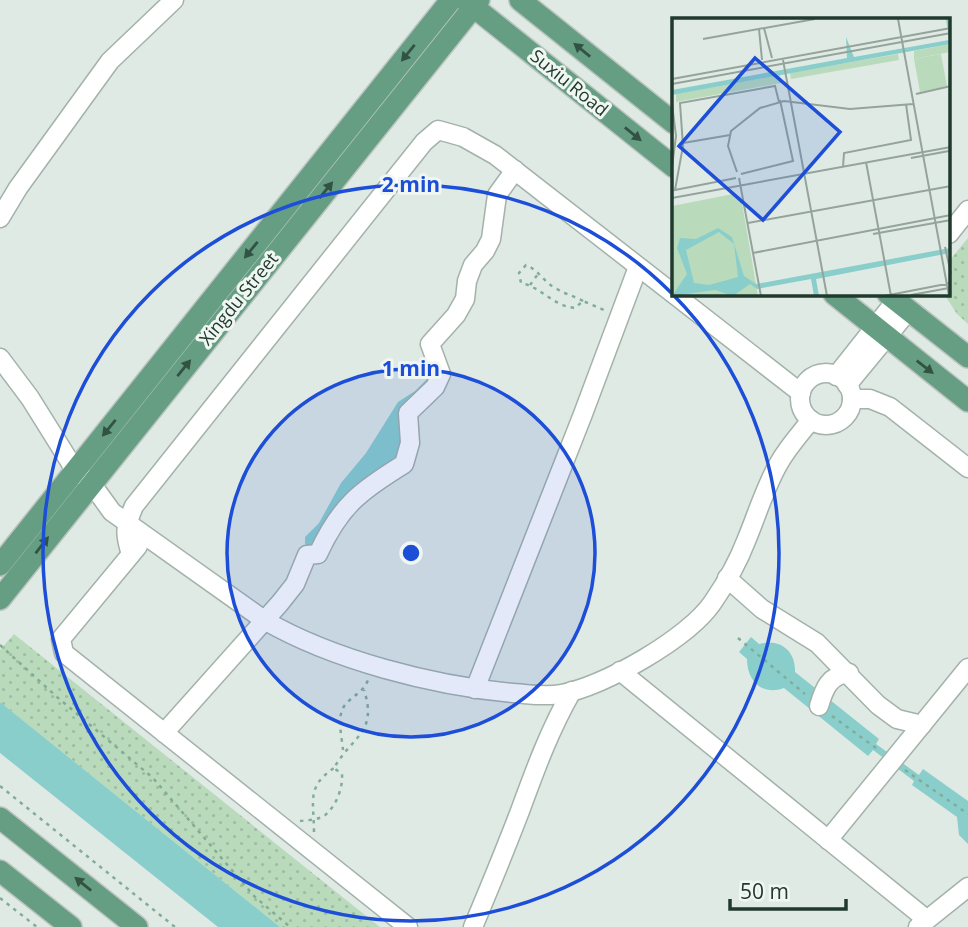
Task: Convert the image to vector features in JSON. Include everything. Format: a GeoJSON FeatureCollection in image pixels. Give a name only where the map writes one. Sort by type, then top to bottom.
{"type":"FeatureCollection","features":[{"type":"Feature","properties":{"kind":"main road","name":"Xingdu Street"},"geometry":{"type":"LineString","coordinates":[[0,599],[83,477],[451,0]]}},
{"type":"Feature","properties":{"kind":"main road","name":"Suxiu Road"},"geometry":{"type":"LineString","coordinates":[[520,0],[672,121]]}},
{"type":"Feature","properties":{"kind":"main road","name":"Xingdu Street"},"geometry":{"type":"LineString","coordinates":[[0,565],[83,477],[472,2]]}},
{"type":"Feature","properties":{"kind":"main road","name":"Suxiu Road"},"geometry":{"type":"LineString","coordinates":[[472,2],[672,165]]}},
{"type":"Feature","properties":{"kind":"main road"},"geometry":{"type":"LineString","coordinates":[[836,296],[968,401]]}},
{"type":"Feature","properties":{"kind":"main road"},"geometry":{"type":"LineString","coordinates":[[899,300],[968,357]]}},
{"type":"Feature","properties":{"kind":"main road"},"geometry":{"type":"LineString","coordinates":[[0,818],[137,927]]}},
{"type":"Feature","properties":{"kind":"main road"},"geometry":{"type":"LineString","coordinates":[[0,870],[71,927]]}},
{"type":"Feature","properties":{"kind":"street"},"geometry":{"type":"LineString","coordinates":[[0,218],[18,188],[110,61],[174,0]]}},
{"type":"Feature","properties":{"kind":"street"},"geometry":{"type":"LineString","coordinates":[[131,554],[125,536],[134,506],[430,136],[438,130],[477,144],[515,170],[672,293]]}},
{"type":"Feature","properties":{"kind":"street"},"geometry":{"type":"LineString","coordinates":[[164,733],[295,584],[307,555],[318,554],[331,526],[351,501],[381,477],[404,464],[410,443],[408,412],[435,387],[441,374],[430,344],[456,315],[464,299],[473,265],[491,239],[497,195],[515,170]]}},
{"type":"Feature","properties":{"kind":"street"},"geometry":{"type":"LineString","coordinates":[[950,233],[968,210]]}},
{"type":"Feature","properties":{"kind":"street"},"geometry":{"type":"LineString","coordinates":[[475,689],[638,267]]}},
{"type":"Feature","properties":{"kind":"street"},"geometry":{"type":"LineString","coordinates":[[676,296],[801,393]]}},
{"type":"Feature","properties":{"kind":"street"},"geometry":{"type":"LineString","coordinates":[[899,300],[845,387],[848,413],[838,422],[824,425],[811,420],[801,405],[801,393],[806,383],[825,373],[845,387],[890,407],[968,468]]}},
{"type":"Feature","properties":{"kind":"street"},"geometry":{"type":"LineString","coordinates":[[0,358],[83,477],[112,512],[264,620],[304,640],[373,664],[475,689],[547,695],[572,691],[620,671],[663,646],[698,621],[713,602],[745,544],[778,464],[811,420]]}},
{"type":"Feature","properties":{"kind":"street"},"geometry":{"type":"LineString","coordinates":[[145,538],[61,639],[64,653],[408,927]]}},
{"type":"Feature","properties":{"kind":"street"},"geometry":{"type":"LineString","coordinates":[[727,578],[762,608],[817,643],[878,705],[897,719],[922,725]]}},
{"type":"Feature","properties":{"kind":"street"},"geometry":{"type":"LineString","coordinates":[[828,840],[968,668]]}},
{"type":"Feature","properties":{"kind":"street"},"geometry":{"type":"LineString","coordinates":[[620,671],[828,840],[922,923],[968,887]]}},
{"type":"Feature","properties":{"kind":"street"},"geometry":{"type":"LineString","coordinates":[[821,699],[828,682],[838,674],[849,673]]}},
{"type":"Feature","properties":{"kind":"street"},"geometry":{"type":"LineString","coordinates":[[473,927],[541,754],[572,691]]}},
{"type":"Feature","properties":{"kind":"path"},"geometry":{"type":"LineString","coordinates":[[583,301],[575,308],[554,303],[530,285],[521,283],[519,273],[526,265],[535,268],[558,290],[620,316]]}},
{"type":"Feature","properties":{"kind":"path"},"geometry":{"type":"LineString","coordinates":[[530,285],[539,273]]}},
{"type":"Feature","properties":{"kind":"path"},"geometry":{"type":"LineString","coordinates":[[738,638],[821,699],[892,762],[968,814]]}},
{"type":"Feature","properties":{"kind":"path"},"geometry":{"type":"LineString","coordinates":[[0,645],[153,778],[254,896],[290,927]]}},
{"type":"Feature","properties":{"kind":"path"},"geometry":{"type":"LineString","coordinates":[[306,846],[314,836],[312,790],[321,777],[334,768],[344,751],[364,732],[369,715],[364,690],[373,664]]}},
{"type":"Feature","properties":{"kind":"path"},"geometry":{"type":"LineString","coordinates":[[344,751],[341,720],[344,707],[364,690]]}},
{"type":"Feature","properties":{"kind":"path"},"geometry":{"type":"LineString","coordinates":[[286,830],[294,822],[323,816],[334,804],[343,783],[342,774],[334,768]]}},
{"type":"Feature","properties":{"kind":"path"},"geometry":{"type":"LineString","coordinates":[[0,786],[175,927]]}},
{"type":"Feature","properties":{"kind":"path"},"geometry":{"type":"LineString","coordinates":[[0,898],[37,927]]}},
{"type":"Feature","properties":{"kind":"green space"},"geometry":{"type":"Polygon","coordinates":[[[968,238],[968,324],[957,314],[945,296],[950,296],[950,260],[968,238]]]}},
{"type":"Feature","properties":{"kind":"green space"},"geometry":{"type":"Polygon","coordinates":[[[14,634],[380,927],[280,927],[0,702],[0,650],[14,634]]]}},
{"type":"Feature","properties":{"kind":"water"},"geometry":{"type":"Polygon","coordinates":[[[431,375],[420,395],[402,451],[313,549],[309,549],[305,544],[305,537],[319,523],[341,483],[366,453],[398,402],[415,391],[431,375]]]}},
{"type":"Feature","properties":{"kind":"water"},"geometry":{"type":"Polygon","coordinates":[[[751,637],[759,644],[774,643],[785,648],[793,658],[795,672],[879,739],[876,744],[919,775],[923,769],[968,801],[968,844],[959,835],[957,817],[912,785],[914,781],[873,750],[868,756],[784,688],[769,690],[757,685],[750,674],[747,659],[739,652],[751,637]]]}},
{"type":"Feature","properties":{"kind":"water"},"geometry":{"type":"Polygon","coordinates":[[[0,702],[280,927],[218,927],[0,753],[0,702]]]}}]}
